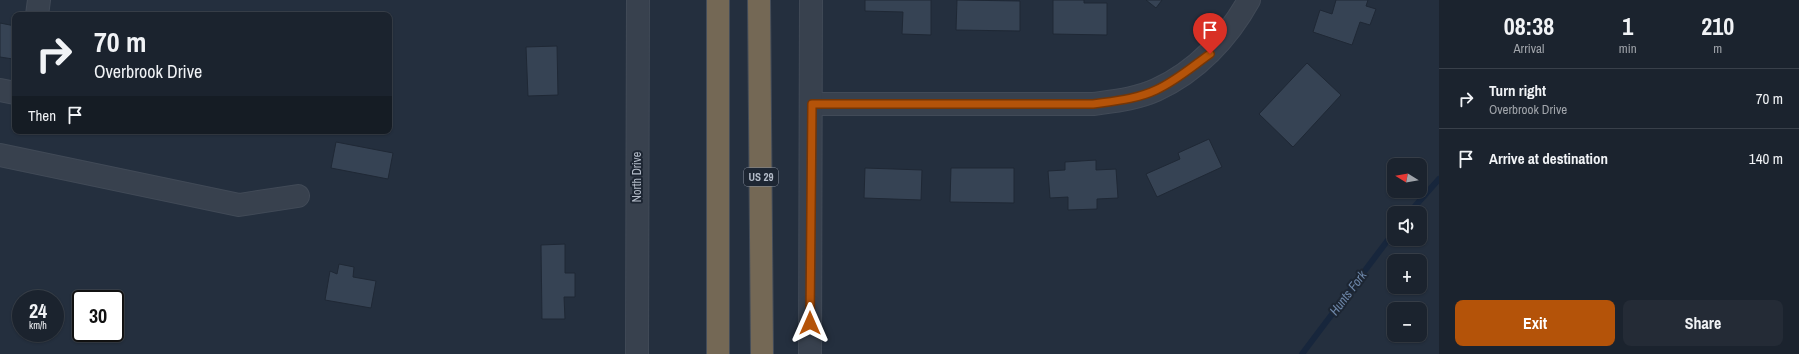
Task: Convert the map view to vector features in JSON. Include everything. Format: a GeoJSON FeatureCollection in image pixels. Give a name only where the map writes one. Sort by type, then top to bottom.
{"type":"FeatureCollection","features":[{"type":"Feature","properties":{"kind":"highway"},"geometry":{"type":"LineString","coordinates":[[718,0],[718,354]]}},
{"type":"Feature","properties":{"kind":"highway","name":"US 29"},"geometry":{"type":"LineString","coordinates":[[760,0],[762,354]]}},
{"type":"Feature","properties":{"kind":"street"},"geometry":{"type":"LineString","coordinates":[[38,12],[40,0]]}},
{"type":"Feature","properties":{"kind":"street","name":"North Drive"},"geometry":{"type":"LineString","coordinates":[[637,354],[638,0]]}},
{"type":"Feature","properties":{"kind":"street"},"geometry":{"type":"LineString","coordinates":[[810,354],[812,104],[811,0]]}},
{"type":"Feature","properties":{"kind":"street"},"geometry":{"type":"LineString","coordinates":[[812,104],[1093,104],[1125,100],[1156,90],[1185,73],[1210,54],[1240,16],[1249,0]]}},
{"type":"Feature","properties":{"kind":"street"},"geometry":{"type":"LineString","coordinates":[[0,90],[12,92]]}},
{"type":"Feature","properties":{"kind":"street"},"geometry":{"type":"LineString","coordinates":[[0,155],[239,205],[298,196]]}},
{"type":"Feature","properties":{"kind":"building"},"geometry":{"type":"Polygon","coordinates":[[[865,0],[931,0],[931,35],[902,34],[903,12],[865,11],[865,0]]]}},
{"type":"Feature","properties":{"kind":"building"},"geometry":{"type":"Polygon","coordinates":[[[957,0],[1020,1],[1020,31],[956,30],[957,0]]]}},
{"type":"Feature","properties":{"kind":"building"},"geometry":{"type":"Polygon","coordinates":[[[1053,0],[1084,0],[1084,3],[1107,3],[1107,35],[1053,34],[1053,0]]]}},
{"type":"Feature","properties":{"kind":"building"},"geometry":{"type":"Polygon","coordinates":[[[1146,0],[1162,0],[1156,8],[1146,0]]]}},
{"type":"Feature","properties":{"kind":"building"},"geometry":{"type":"Polygon","coordinates":[[[1336,0],[1368,0],[1366,6],[1376,9],[1370,25],[1360,22],[1352,45],[1313,32],[1320,10],[1332,14],[1336,0]]]}},
{"type":"Feature","properties":{"kind":"building"},"geometry":{"type":"Polygon","coordinates":[[[0,23],[12,25],[12,59],[0,57],[0,23]]]}},
{"type":"Feature","properties":{"kind":"building"},"geometry":{"type":"Polygon","coordinates":[[[557,46],[558,95],[528,96],[526,47],[557,46]]]}},
{"type":"Feature","properties":{"kind":"building"},"geometry":{"type":"Polygon","coordinates":[[[1307,63],[1341,95],[1293,147],[1259,114],[1307,63]]]}},
{"type":"Feature","properties":{"kind":"building"},"geometry":{"type":"Polygon","coordinates":[[[1209,139],[1222,167],[1157,197],[1146,174],[1180,159],[1178,153],[1209,139]]]}},
{"type":"Feature","properties":{"kind":"building"},"geometry":{"type":"Polygon","coordinates":[[[336,142],[393,153],[388,179],[331,168],[336,142]]]}},
{"type":"Feature","properties":{"kind":"building"},"geometry":{"type":"Polygon","coordinates":[[[1096,160],[1096,170],[1116,169],[1118,198],[1097,199],[1097,209],[1068,210],[1068,197],[1050,198],[1048,171],[1065,170],[1065,162],[1096,160]]]}},
{"type":"Feature","properties":{"kind":"building"},"geometry":{"type":"Polygon","coordinates":[[[865,168],[922,170],[921,200],[864,198],[865,168]]]}},
{"type":"Feature","properties":{"kind":"building"},"geometry":{"type":"Polygon","coordinates":[[[951,168],[1014,168],[1014,203],[950,202],[951,168]]]}},
{"type":"Feature","properties":{"kind":"building"},"geometry":{"type":"Polygon","coordinates":[[[565,244],[565,273],[575,273],[575,297],[564,297],[565,319],[542,319],[541,245],[565,244]]]}},
{"type":"Feature","properties":{"kind":"building"},"geometry":{"type":"Polygon","coordinates":[[[339,264],[354,267],[353,277],[376,281],[371,308],[325,300],[330,271],[337,274],[339,264]]]}},
{"type":"Feature","properties":{"kind":"waterway","name":"Hunts Fork"},"geometry":{"type":"LineString","coordinates":[[1415,206],[1439,179]]}},
{"type":"Feature","properties":{"kind":"waterway","name":"Hunts Fork"},"geometry":{"type":"LineString","coordinates":[[1302,354],[1387,241]]}},
{"type":"Feature","properties":{"kind":"route"},"geometry":{"type":"LineString","coordinates":[[810,323],[812,104],[1093,104],[1125,100],[1156,90],[1185,73],[1210,54]]}}]}
